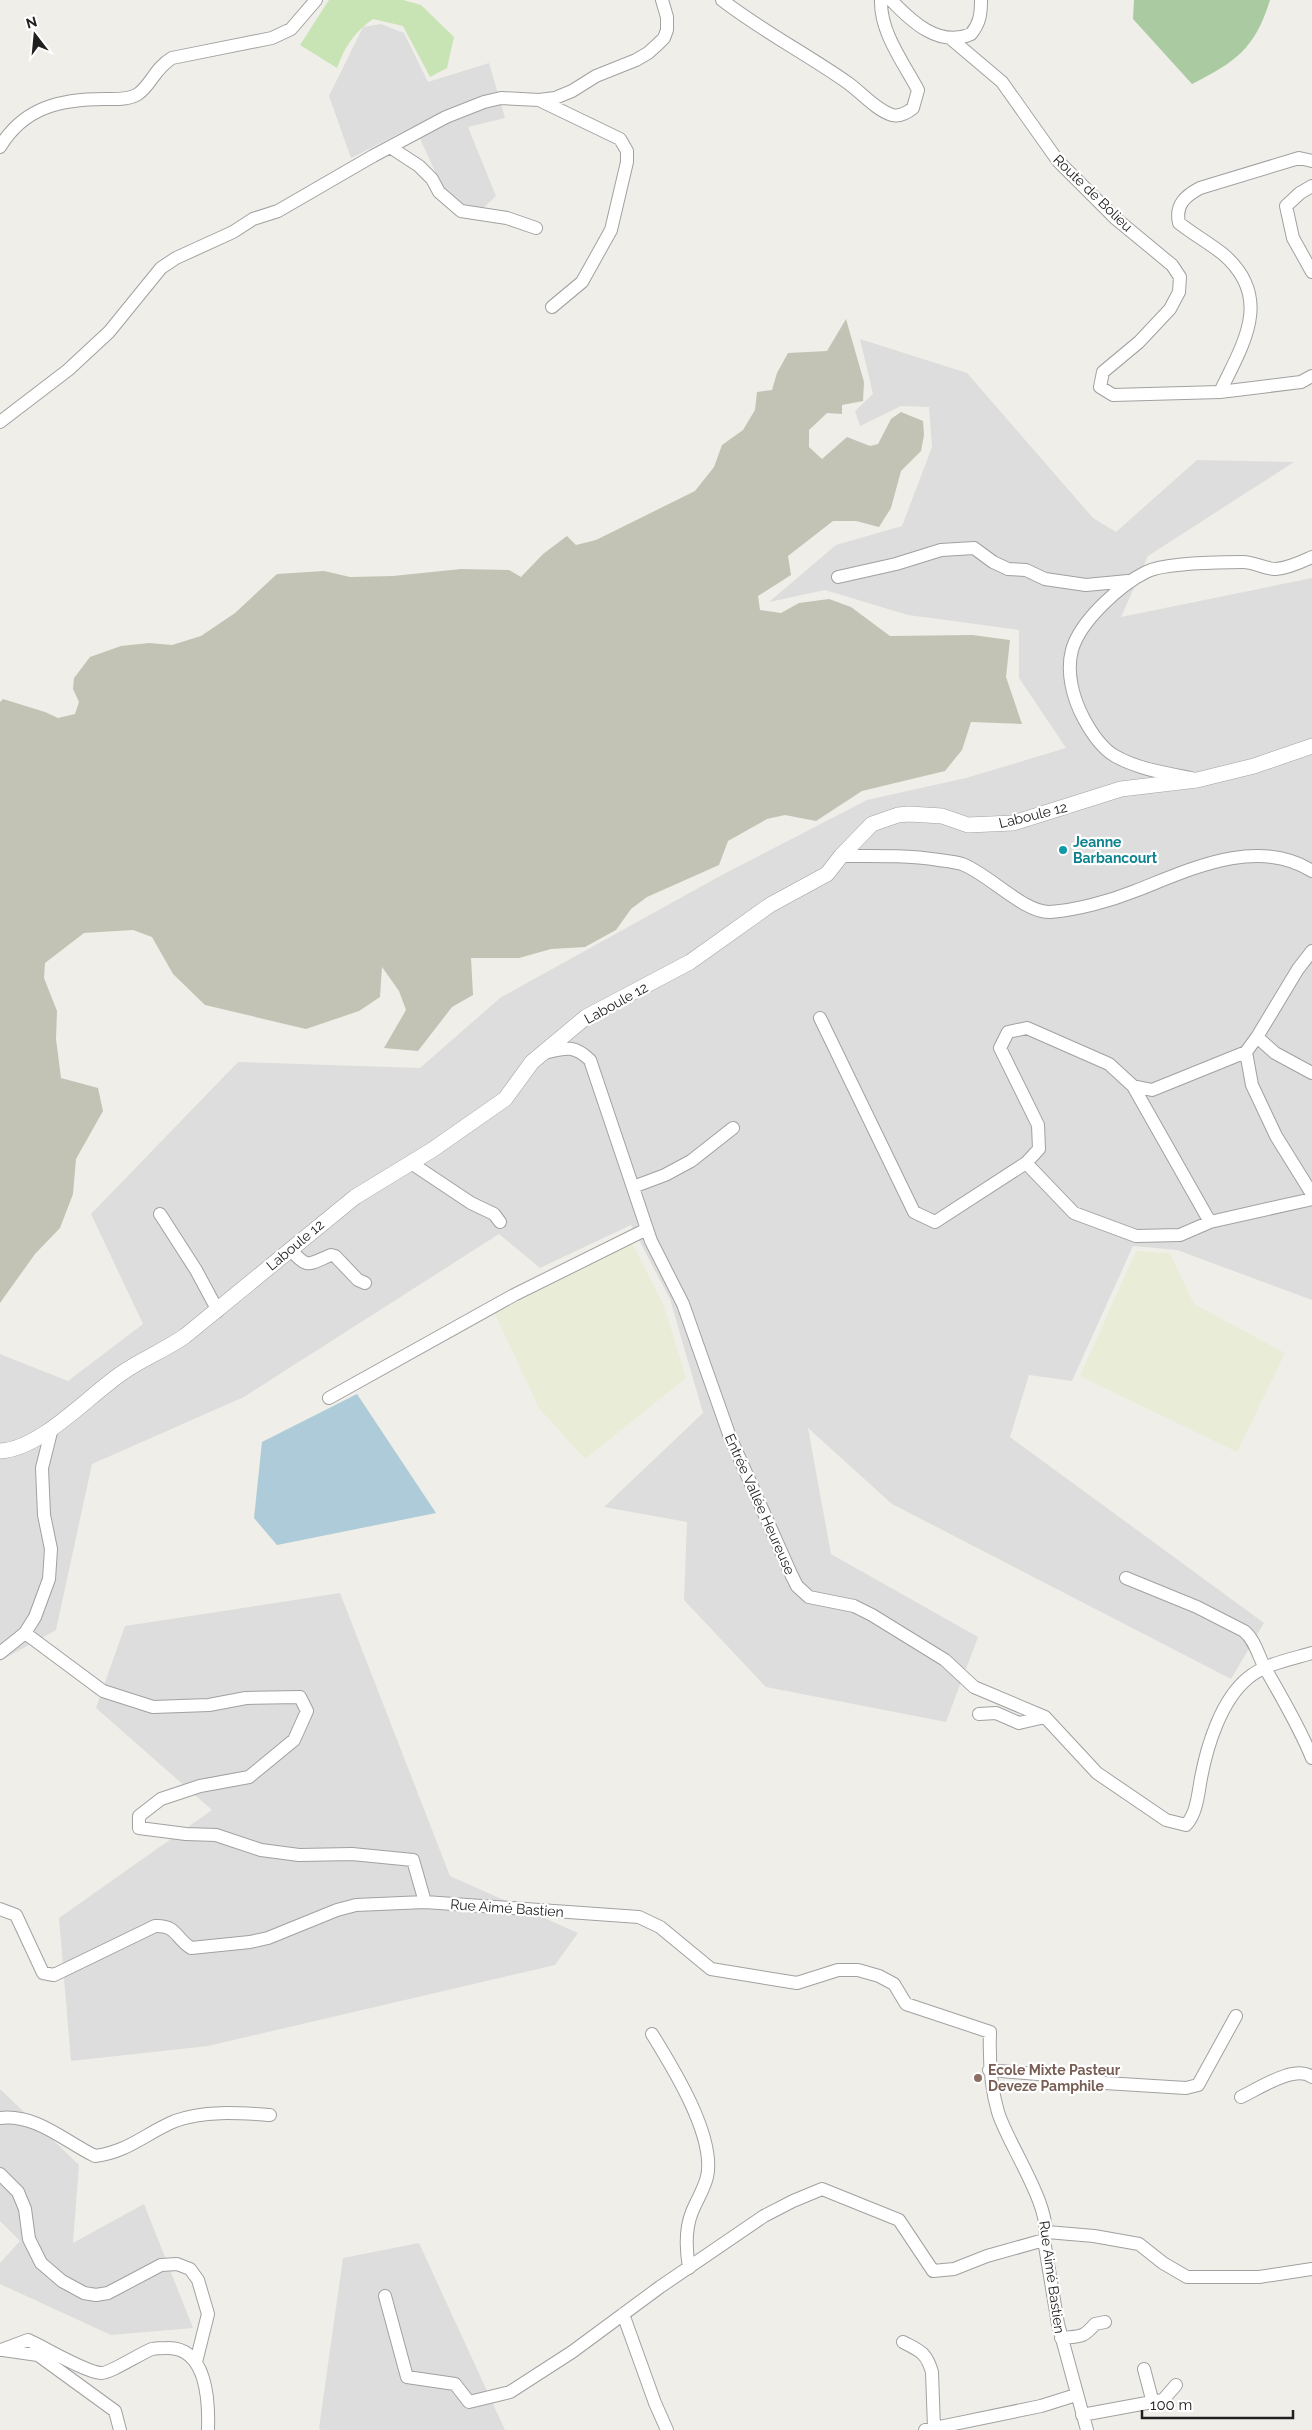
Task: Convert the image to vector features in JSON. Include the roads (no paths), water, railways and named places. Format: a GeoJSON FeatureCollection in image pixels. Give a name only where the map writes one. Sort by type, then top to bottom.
{"type":"FeatureCollection","features":[{"type":"Feature","properties":{"kind":"street"},"geometry":{"type":"LineString","coordinates":[[0,147],[8,133],[40,110],[70,100],[123,99],[138,94],[161,65],[172,58],[272,38],[291,30],[316,0]]}},
{"type":"Feature","properties":{"kind":"street"},"geometry":{"type":"LineString","coordinates":[[0,422],[68,370],[108,332],[162,268],[176,258],[233,232],[253,219],[278,211],[390,146],[446,117],[484,102],[501,98],[539,100],[555,98],[572,91],[596,76],[648,53],[664,38],[667,30],[667,17],[662,0]]}},
{"type":"Feature","properties":{"kind":"street"},"geometry":{"type":"LineString","coordinates":[[722,0],[849,84],[878,107],[893,115],[902,114],[914,108],[918,90],[887,32],[881,9],[881,0]]}},
{"type":"Feature","properties":{"kind":"street"},"geometry":{"type":"LineString","coordinates":[[891,0],[926,32],[950,38],[971,34],[978,25],[981,14],[980,0]]}},
{"type":"Feature","properties":{"kind":"street","name":"Route de Bolieu"},"geometry":{"type":"LineString","coordinates":[[950,38],[1002,82],[1058,161],[1115,218],[1172,265],[1180,278],[1179,292],[1170,309],[1139,342],[1103,372],[1100,387],[1113,395],[1220,392],[1301,382],[1312,376]]}},
{"type":"Feature","properties":{"kind":"street"},"geometry":{"type":"LineString","coordinates":[[539,100],[620,139],[627,151],[611,230],[582,282],[552,307]]}},
{"type":"Feature","properties":{"kind":"street"},"geometry":{"type":"LineString","coordinates":[[390,146],[420,166],[432,179],[438,192],[461,210],[507,218],[536,228]]}},
{"type":"Feature","properties":{"kind":"street"},"geometry":{"type":"LineString","coordinates":[[1220,392],[1244,342],[1252,311],[1249,296],[1241,276],[1223,255],[1179,223],[1179,206],[1186,196],[1200,188],[1298,158],[1312,162]]}},
{"type":"Feature","properties":{"kind":"street"},"geometry":{"type":"LineString","coordinates":[[1312,186],[1300,193],[1286,206],[1293,238],[1312,272]]}},
{"type":"Feature","properties":{"kind":"street"},"geometry":{"type":"LineString","coordinates":[[838,577],[896,564],[941,550],[974,548],[1001,566],[1008,569],[1026,570],[1045,579],[1086,585],[1128,581]]}},
{"type":"Feature","properties":{"kind":"street"},"geometry":{"type":"LineString","coordinates":[[1197,780],[1145,769],[1113,755],[1092,734],[1076,704],[1070,670],[1072,649],[1104,603],[1128,581],[1149,570],[1176,566],[1244,562],[1276,569],[1294,565],[1312,557]]}},
{"type":"Feature","properties":{"kind":"street","name":"Laboule 12"},"geometry":{"type":"LineString","coordinates":[[0,1451],[25,1445],[52,1428],[122,1372],[168,1348],[218,1311],[290,1249],[355,1197],[411,1163],[505,1099],[532,1062],[586,1017],[690,962],[770,905],[827,874],[841,856],[872,824],[898,815],[942,816],[968,825],[1013,823],[1121,789],[1197,780],[1254,766],[1312,746]]}},
{"type":"Feature","properties":{"kind":"street"},"geometry":{"type":"LineString","coordinates":[[841,856],[911,855],[961,864],[1008,892],[1027,907],[1050,912],[1133,892],[1192,868],[1236,858],[1269,857],[1303,865],[1312,871]]}},
{"type":"Feature","properties":{"kind":"street"},"geometry":{"type":"LineString","coordinates":[[1133,1086],[1152,1090],[1246,1052],[1311,950]]}},
{"type":"Feature","properties":{"kind":"street"},"geometry":{"type":"LineString","coordinates":[[820,1018],[914,1212],[935,1222],[1026,1163],[1039,1149],[1038,1125],[1000,1048],[1008,1032],[1027,1028],[1109,1064],[1133,1086],[1210,1222]]}},
{"type":"Feature","properties":{"kind":"street"},"geometry":{"type":"LineString","coordinates":[[1257,1037],[1275,1053],[1312,1073]]}},
{"type":"Feature","properties":{"kind":"street","name":"Entrée Vallée Heureuse"},"geometry":{"type":"LineString","coordinates":[[544,1053],[567,1047],[580,1050],[590,1060],[651,1241],[683,1304],[730,1437],[797,1586],[809,1597],[854,1606],[872,1615],[945,1660],[974,1687],[1045,1718],[1097,1773],[1166,1820],[1186,1825],[1192,1819],[1206,1750],[1226,1706],[1248,1678],[1266,1668]]}},
{"type":"Feature","properties":{"kind":"street"},"geometry":{"type":"LineString","coordinates":[[1246,1052],[1252,1085],[1276,1136],[1312,1194]]}},
{"type":"Feature","properties":{"kind":"street"},"geometry":{"type":"LineString","coordinates":[[633,1187],[665,1175],[691,1161],[733,1128]]}},
{"type":"Feature","properties":{"kind":"street"},"geometry":{"type":"LineString","coordinates":[[411,1163],[471,1203],[494,1214],[500,1222]]}},
{"type":"Feature","properties":{"kind":"street"},"geometry":{"type":"LineString","coordinates":[[1026,1163],[1074,1213],[1136,1236],[1180,1236],[1210,1222],[1312,1199]]}},
{"type":"Feature","properties":{"kind":"street"},"geometry":{"type":"LineString","coordinates":[[160,1214],[196,1270],[218,1311]]}},
{"type":"Feature","properties":{"kind":"street"},"geometry":{"type":"LineString","coordinates":[[329,1398],[514,1295],[647,1229]]}},
{"type":"Feature","properties":{"kind":"street"},"geometry":{"type":"LineString","coordinates":[[290,1249],[303,1263],[308,1264],[331,1255],[335,1256],[358,1280],[365,1284]]}},
{"type":"Feature","properties":{"kind":"street"},"geometry":{"type":"LineString","coordinates":[[0,1653],[25,1633],[35,1617],[49,1579],[51,1549],[42,1487],[43,1459],[50,1441],[52,1428]]}},
{"type":"Feature","properties":{"kind":"street"},"geometry":{"type":"LineString","coordinates":[[25,1445],[43,1459]]}},
{"type":"Feature","properties":{"kind":"street"},"geometry":{"type":"LineString","coordinates":[[1126,1578],[1197,1607],[1244,1631],[1250,1636],[1298,1723],[1312,1758]]}},
{"type":"Feature","properties":{"kind":"street"},"geometry":{"type":"LineString","coordinates":[[0,1909],[16,1915],[43,1973],[54,1975],[155,1926],[166,1925],[178,1933],[184,1944],[191,1948],[250,1942],[268,1938],[337,1910],[356,1905],[425,1902],[413,1860],[352,1854],[299,1855],[261,1850],[216,1835],[186,1834],[139,1828],[139,1816],[161,1799],[200,1786],[250,1777],[294,1740],[307,1711],[300,1697],[246,1698],[209,1705],[153,1707],[104,1691],[25,1633]]}},
{"type":"Feature","properties":{"kind":"street"},"geometry":{"type":"LineString","coordinates":[[1266,1668],[1312,1652]]}},
{"type":"Feature","properties":{"kind":"street"},"geometry":{"type":"LineString","coordinates":[[979,1714],[996,1713],[1018,1723],[1045,1718]]}},
{"type":"Feature","properties":{"kind":"street","name":"Rue Aimé Bastien"},"geometry":{"type":"LineString","coordinates":[[425,1902],[639,1917],[660,1927],[711,1969],[797,1984],[838,1970],[865,1972],[894,1984],[906,2004],[990,2032],[989,2070],[999,2115],[1015,2153],[1038,2196],[1046,2236],[1061,2338],[1087,2430]]}},
{"type":"Feature","properties":{"kind":"street"},"geometry":{"type":"LineString","coordinates":[[989,2070],[1105,2083],[1186,2088],[1198,2085],[1236,2016]]}},
{"type":"Feature","properties":{"kind":"street"},"geometry":{"type":"LineString","coordinates":[[652,2034],[686,2093],[706,2146],[709,2166],[706,2180],[691,2214],[686,2248],[689,2268]]}},
{"type":"Feature","properties":{"kind":"street"},"geometry":{"type":"LineString","coordinates":[[1241,2097],[1300,2071],[1312,2077]]}},
{"type":"Feature","properties":{"kind":"street"},"geometry":{"type":"LineString","coordinates":[[0,2118],[31,2122],[57,2132],[95,2156],[126,2149],[175,2121],[199,2115],[235,2112],[270,2115]]}},
{"type":"Feature","properties":{"kind":"street"},"geometry":{"type":"LineString","coordinates":[[0,2174],[18,2192],[25,2209],[29,2240],[41,2263],[62,2281],[84,2293],[96,2295],[108,2293],[161,2265],[177,2264],[190,2269],[198,2280],[208,2314],[196,2362]]}},
{"type":"Feature","properties":{"kind":"street"},"geometry":{"type":"LineString","coordinates":[[386,2296],[407,2377],[455,2384],[469,2402],[510,2392],[572,2352],[622,2314],[764,2216],[822,2189],[899,2220],[933,2271],[954,2270],[987,2256],[1046,2236],[1094,2236],[1139,2244],[1187,2277],[1259,2277],[1312,2269]]}},
{"type":"Feature","properties":{"kind":"street"},"geometry":{"type":"LineString","coordinates":[[622,2314],[648,2387],[667,2430]]}},
{"type":"Feature","properties":{"kind":"street"},"geometry":{"type":"LineString","coordinates":[[1061,2338],[1084,2336],[1090,2333],[1095,2324],[1105,2322]]}},
{"type":"Feature","properties":{"kind":"street"},"geometry":{"type":"LineString","coordinates":[[0,2350],[28,2340],[87,2370],[103,2374],[154,2348],[173,2348],[184,2351],[196,2362],[204,2384],[208,2430]]}},
{"type":"Feature","properties":{"kind":"street"},"geometry":{"type":"LineString","coordinates":[[903,2342],[926,2354],[930,2364],[932,2372],[930,2429],[1041,2406],[1076,2395]]}},
{"type":"Feature","properties":{"kind":"street"},"geometry":{"type":"LineString","coordinates":[[0,2350],[38,2355],[115,2411],[120,2430]]}},
{"type":"Feature","properties":{"kind":"street"},"geometry":{"type":"LineString","coordinates":[[1144,2368],[1153,2403]]}},
{"type":"Feature","properties":{"kind":"street"},"geometry":{"type":"LineString","coordinates":[[1082,2415],[1163,2400],[1176,2386]]}},
{"type":"Feature","properties":{"kind":"water"},"geometry":{"type":"Polygon","coordinates":[[[357,1394],[436,1513],[277,1545],[254,1518],[262,1442],[357,1394]]]}},
{"type":"Feature","properties":{"kind":"place","name":"Jeanne Barbancourt"},"geometry":{"type":"Point","coordinates":[1063,850]}},
{"type":"Feature","properties":{"kind":"place","name":"Ecole Mixte Pasteur Deveze Pamphile"},"geometry":{"type":"Point","coordinates":[978,2078]}}]}
